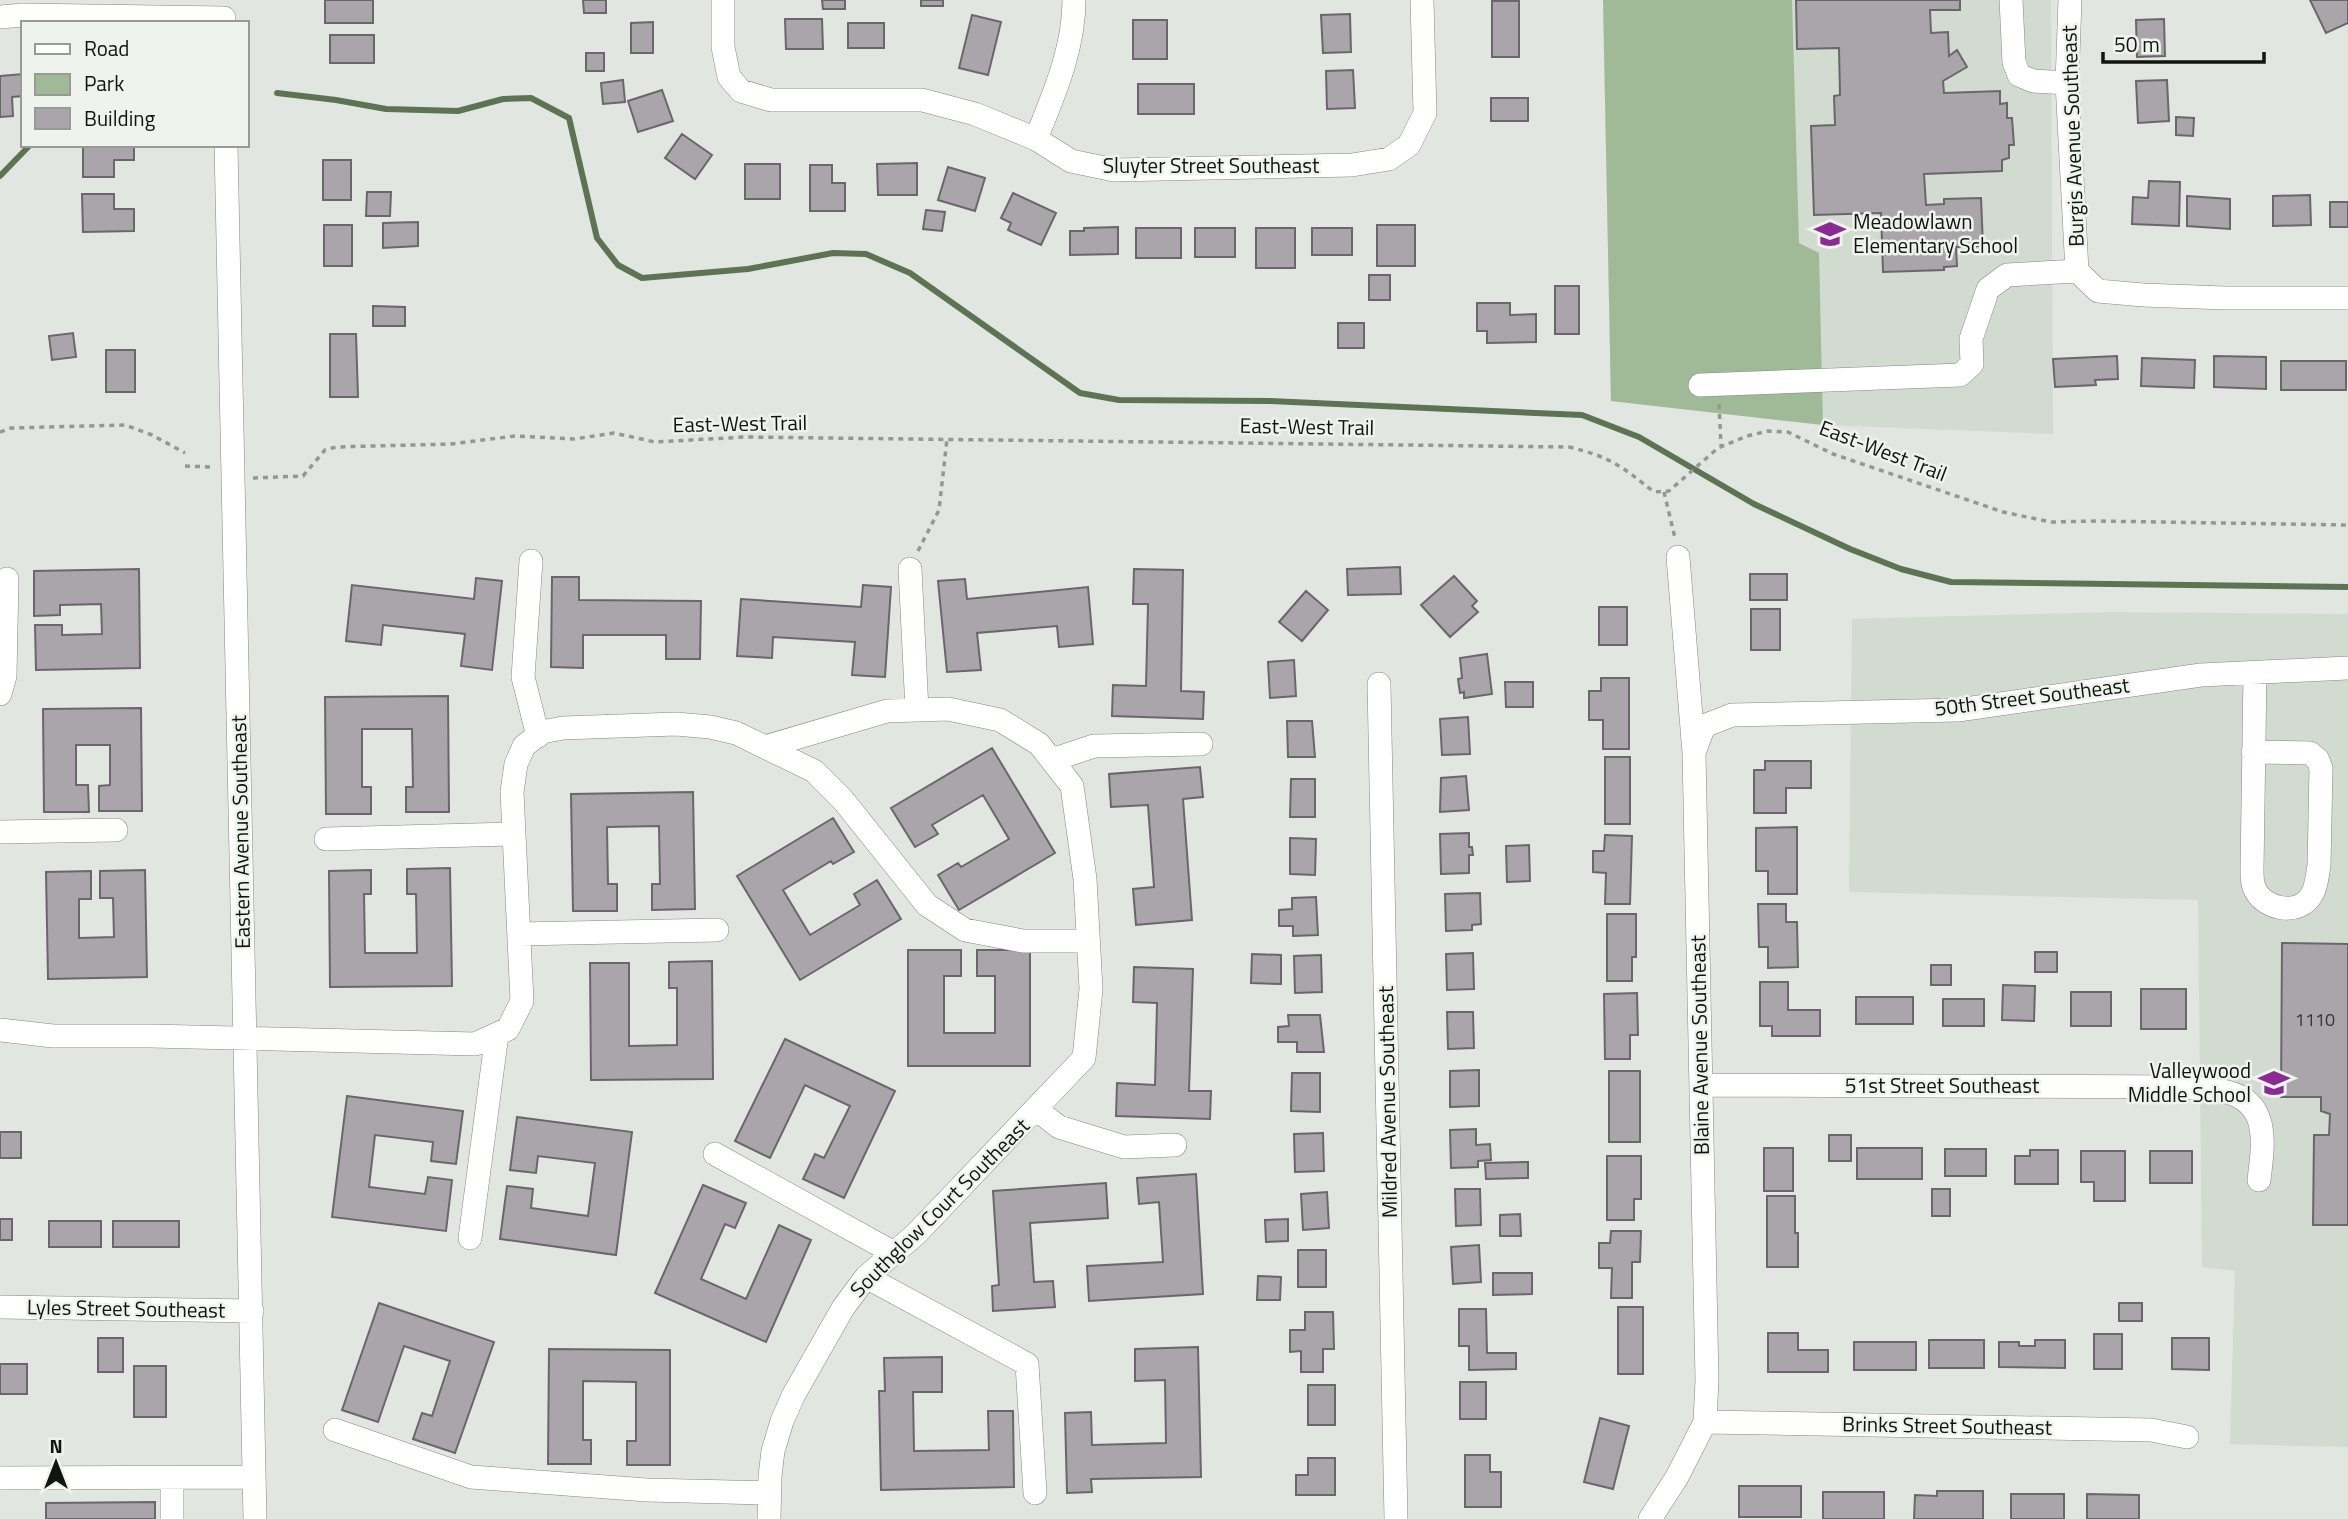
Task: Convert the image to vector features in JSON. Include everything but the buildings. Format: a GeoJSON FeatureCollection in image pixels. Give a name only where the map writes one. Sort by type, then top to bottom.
{"type":"FeatureCollection","features":[{"type":"Feature","properties":{"kind":"street","name":"Sluyter Street Southeast"},"geometry":{"type":"LineString","coordinates":[[723,0],[723,47],[729,77],[741,92],[771,100],[922,100],[975,114],[1036,139],[1071,161],[1114,170],[1352,165],[1389,159],[1409,145],[1425,113],[1422,0]]}},
{"type":"Feature","properties":{"kind":"street"},"geometry":{"type":"LineString","coordinates":[[1036,139],[1061,75],[1074,22],[1074,0]]}},
{"type":"Feature","properties":{"kind":"street"},"geometry":{"type":"LineString","coordinates":[[2011,0],[2014,62],[2019,75],[2034,81],[2067,83]]}},
{"type":"Feature","properties":{"kind":"street","name":"Burgis Avenue Southeast"},"geometry":{"type":"LineString","coordinates":[[2070,0],[2067,83],[2077,271]]}},
{"type":"Feature","properties":{"kind":"street"},"geometry":{"type":"LineString","coordinates":[[0,17],[224,14]]}},
{"type":"Feature","properties":{"kind":"street","name":"Eastern Avenue Southeast"},"geometry":{"type":"LineString","coordinates":[[226,147],[255,1519]]}},
{"type":"Feature","properties":{"kind":"street"},"geometry":{"type":"LineString","coordinates":[[1709,385],[1960,375],[1972,364],[1971,339],[1988,289],[2007,275],[2077,271],[2098,291],[2120,293],[2225,298],[2348,298]]}},
{"type":"Feature","properties":{"kind":"street","name":"Blaine Avenue Southeast"},"geometry":{"type":"LineString","coordinates":[[1650,1519],[1677,1477],[1705,1422],[1707,1380],[1694,753],[1678,557]]}},
{"type":"Feature","properties":{"kind":"street"},"geometry":{"type":"LineString","coordinates":[[531,561],[523,677],[538,736]]}},
{"type":"Feature","properties":{"kind":"street"},"geometry":{"type":"LineString","coordinates":[[910,569],[917,710]]}},
{"type":"Feature","properties":{"kind":"street"},"geometry":{"type":"LineString","coordinates":[[0,694],[5,676],[7,579]]}},
{"type":"Feature","properties":{"kind":"street","name":"50th Street Southeast"},"geometry":{"type":"LineString","coordinates":[[1694,753],[1704,726],[1732,715],[1958,710],[2201,675],[2348,668]]}},
{"type":"Feature","properties":{"kind":"street"},"geometry":{"type":"LineString","coordinates":[[2253,752],[2309,753],[2318,760],[2321,768],[2319,866],[2316,882],[2312,896],[2299,905],[2286,909],[2271,906],[2260,897],[2253,886],[2253,752],[2255,673]]}},
{"type":"Feature","properties":{"kind":"street","name":"Mildred Avenue Southeast"},"geometry":{"type":"LineString","coordinates":[[1380,684],[1396,1519]]}},
{"type":"Feature","properties":{"kind":"street","name":"Southglow Court Southeast"},"geometry":{"type":"LineString","coordinates":[[765,747],[887,711],[948,709],[1000,720],[1039,744],[1072,786],[1085,878],[1091,989],[1084,1058],[916,1234],[866,1277],[843,1308],[793,1396],[782,1421],[773,1451],[769,1519]]}},
{"type":"Feature","properties":{"kind":"street"},"geometry":{"type":"LineString","coordinates":[[0,1030],[53,1036],[475,1044],[497,1034],[508,1028],[522,1001],[512,792],[516,764],[524,746],[542,732],[563,728],[676,724],[736,733],[814,771],[843,800],[927,905],[965,930],[1023,941],[1088,941]]}},
{"type":"Feature","properties":{"kind":"street"},"geometry":{"type":"LineString","coordinates":[[1052,760],[1094,746],[1201,744]]}},
{"type":"Feature","properties":{"kind":"street"},"geometry":{"type":"LineString","coordinates":[[0,832],[116,830]]}},
{"type":"Feature","properties":{"kind":"street"},"geometry":{"type":"LineString","coordinates":[[326,839],[514,834]]}},
{"type":"Feature","properties":{"kind":"street"},"geometry":{"type":"LineString","coordinates":[[519,934],[717,930]]}},
{"type":"Feature","properties":{"kind":"street"},"geometry":{"type":"LineString","coordinates":[[470,1238],[497,1034]]}},
{"type":"Feature","properties":{"kind":"street","name":"51st Street Southeast"},"geometry":{"type":"LineString","coordinates":[[1701,1085],[2183,1087],[2228,1092],[2256,1110],[2262,1130],[2259,1180]]}},
{"type":"Feature","properties":{"kind":"street"},"geometry":{"type":"LineString","coordinates":[[1037,1110],[1059,1127],[1124,1147],[1175,1145]]}},
{"type":"Feature","properties":{"kind":"street"},"geometry":{"type":"LineString","coordinates":[[715,1154],[894,1253]]}},
{"type":"Feature","properties":{"kind":"street"},"geometry":{"type":"LineString","coordinates":[[866,1277],[1027,1364],[1035,1493]]}},
{"type":"Feature","properties":{"kind":"street","name":"Lyles Street Southeast"},"geometry":{"type":"LineString","coordinates":[[0,1307],[252,1311]]}},
{"type":"Feature","properties":{"kind":"street","name":"Brinks Street Southeast"},"geometry":{"type":"LineString","coordinates":[[1705,1422],[2151,1430],[2188,1437]]}},
{"type":"Feature","properties":{"kind":"street"},"geometry":{"type":"LineString","coordinates":[[335,1430],[471,1477],[647,1490],[769,1493]]}},
{"type":"Feature","properties":{"kind":"street"},"geometry":{"type":"LineString","coordinates":[[0,1478],[254,1477]]}},
{"type":"Feature","properties":{"kind":"street"},"geometry":{"type":"LineString","coordinates":[[172,1478],[173,1519]]}},
{"type":"Feature","properties":{"kind":"path"},"geometry":{"type":"LineString","coordinates":[[1709,385],[1719,447]]}},
{"type":"Feature","properties":{"kind":"path"},"geometry":{"type":"LineString","coordinates":[[0,432],[11,428],[125,425],[152,435],[185,453]]}},
{"type":"Feature","properties":{"kind":"path","name":"East-West Trail"},"geometry":{"type":"LineString","coordinates":[[233,475],[239,478],[303,476],[325,450],[336,447],[451,444],[515,436],[574,439],[614,433],[655,442],[745,438],[947,439],[1569,447],[1596,453],[1618,463],[1654,492],[1664,492],[1675,486],[1719,447],[1768,431],[1788,432],[1846,458],[2003,512],[2051,523],[2097,521],[2348,525]]}},
{"type":"Feature","properties":{"kind":"path"},"geometry":{"type":"LineString","coordinates":[[910,569],[939,510],[947,439]]}},
{"type":"Feature","properties":{"kind":"path"},"geometry":{"type":"LineString","coordinates":[[1664,492],[1678,557]]}},
{"type":"Feature","properties":{"kind":"shaded area","name":"Meadowlawn Elementary School"},"geometry":{"type":"Polygon","coordinates":[[[1603,0],[2051,0],[2053,434],[1823,425],[1611,401],[1603,0]]]}},
{"type":"Feature","properties":{"kind":"shaded area","name":"Valleywood Middle School"},"geometry":{"type":"Polygon","coordinates":[[[2112,612],[2348,614],[2348,1447],[2230,1444],[2235,1271],[2202,1267],[2198,900],[1849,892],[1852,619],[2112,612]]]}},
{"type":"Feature","properties":{"kind":"green space"},"geometry":{"type":"Polygon","coordinates":[[[1603,0],[1792,0],[1799,243],[1819,253],[1823,425],[1611,401],[1603,0]]]}},
{"type":"Feature","properties":{"kind":"waterway"},"geometry":{"type":"LineString","coordinates":[[277,93],[386,109],[458,111],[503,99],[531,98],[569,118],[597,238],[618,265],[642,278],[748,269],[833,253],[866,254],[910,273],[1080,393],[1119,400],[1270,401],[1582,415],[1639,437],[1754,504],[1850,549],[1901,569],[1951,582],[2348,587]]}},
{"type":"Feature","properties":{"kind":"waterway"},"geometry":{"type":"LineString","coordinates":[[0,176],[28,147]]}},
{"type":"Feature","properties":{"kind":"place","name":"Meadowlawn Elementary School"},"geometry":{"type":"Point","coordinates":[1830,234]}},
{"type":"Feature","properties":{"kind":"place","name":"Valleywood Middle School"},"geometry":{"type":"Point","coordinates":[2274,1083]}}]}
